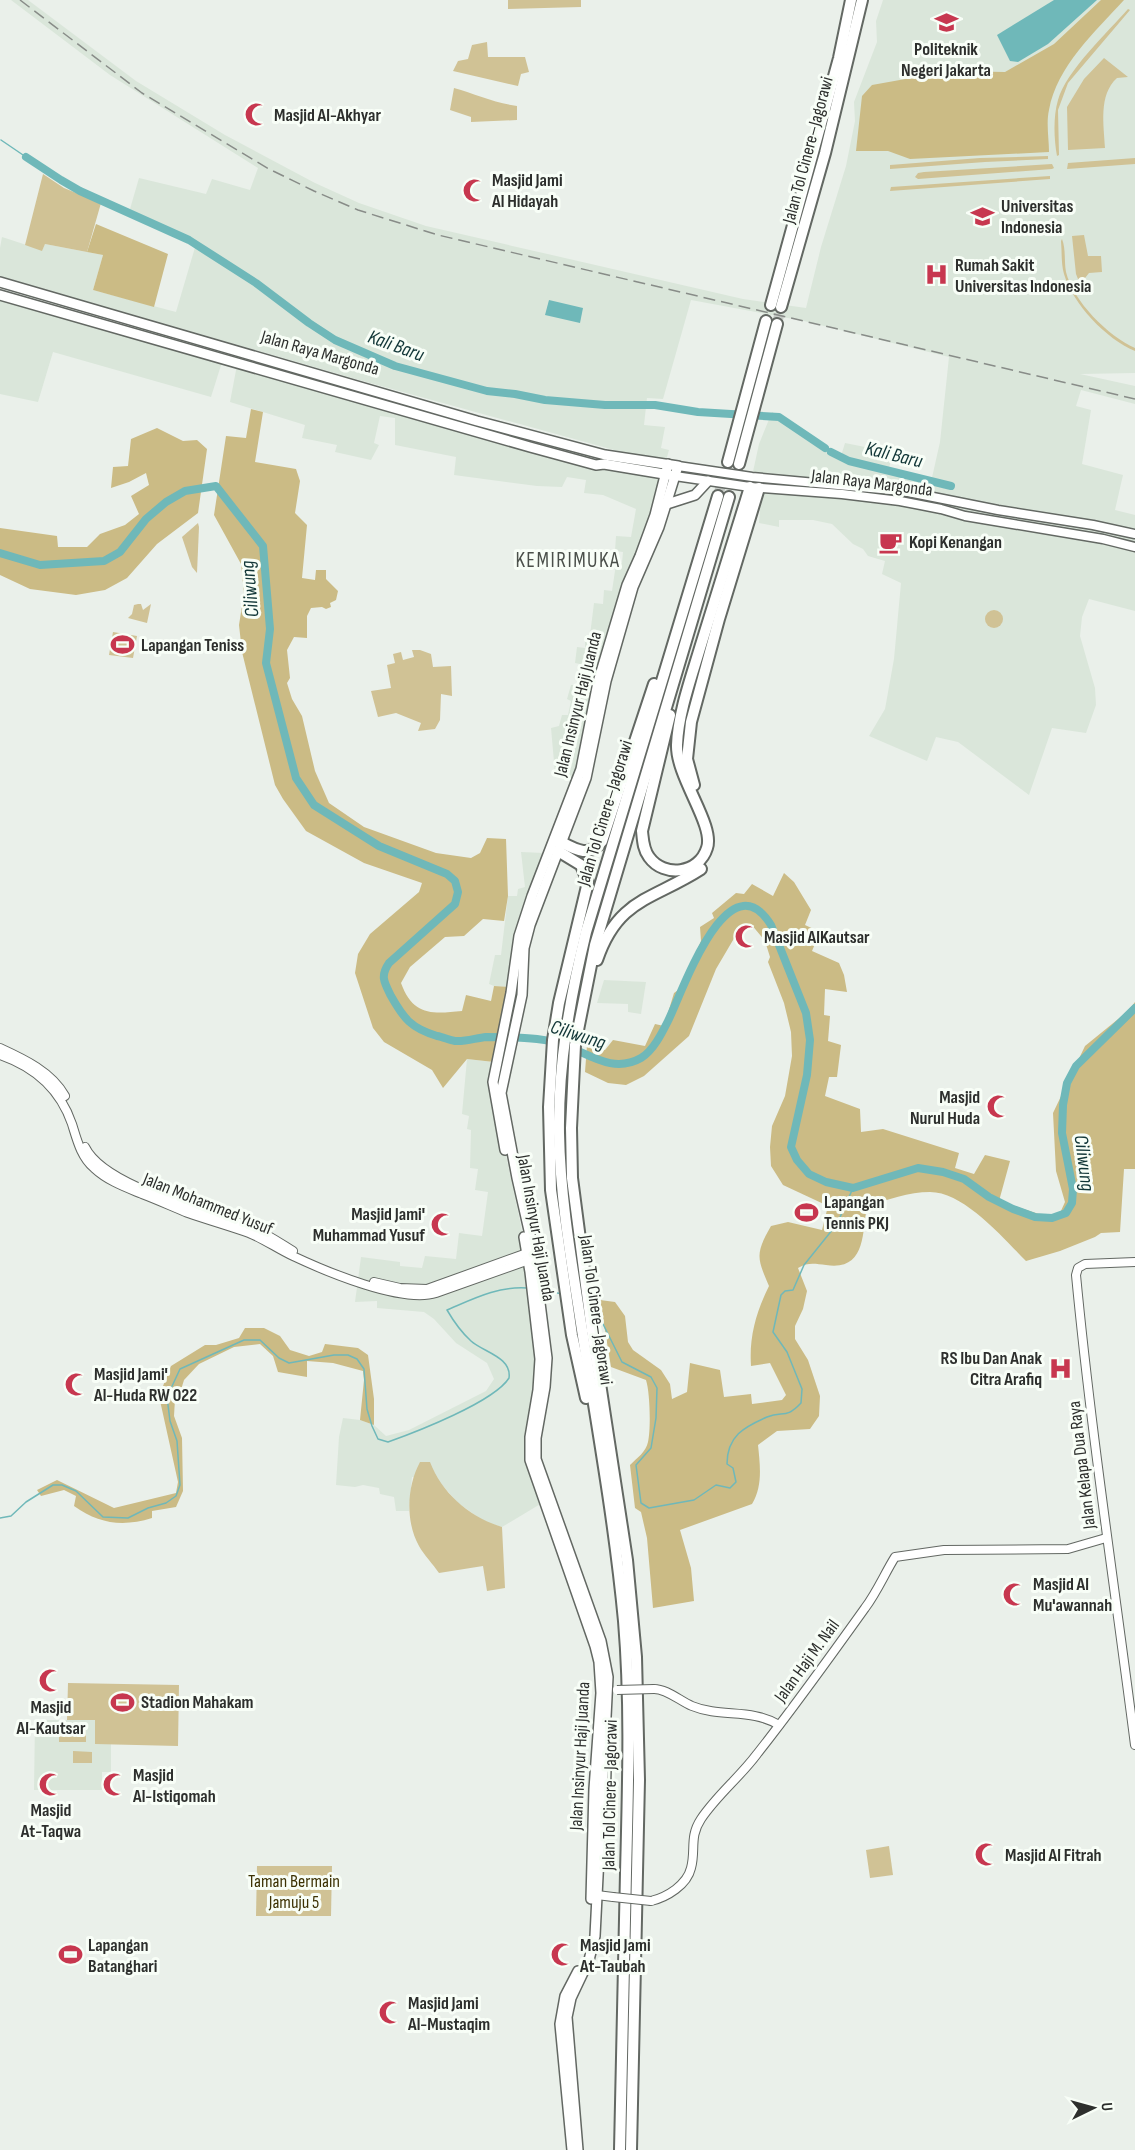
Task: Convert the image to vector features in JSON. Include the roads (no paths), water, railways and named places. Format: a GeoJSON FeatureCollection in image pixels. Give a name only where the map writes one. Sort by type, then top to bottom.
{"type":"FeatureCollection","features":[{"type":"Feature","properties":{"kind":"highway","name":"Jalan Tol Cinere–Jagorawi"},"geometry":{"type":"LineString","coordinates":[[851,0],[839,58],[776,306],[825,153],[862,0]]}},
{"type":"Feature","properties":{"kind":"highway","name":"Jalan Raya Margonda"},"geometry":{"type":"LineString","coordinates":[[0,280],[251,353],[476,424]]}},
{"type":"Feature","properties":{"kind":"highway","name":"Jalan Raya Margonda"},"geometry":{"type":"LineString","coordinates":[[0,290],[597,458],[604,464],[672,470]]}},
{"type":"Feature","properties":{"kind":"highway","name":"Jalan Raya Margonda"},"geometry":{"type":"LineString","coordinates":[[0,295],[476,424],[587,451],[630,458],[672,470]]}},
{"type":"Feature","properties":{"kind":"highway"},"geometry":{"type":"LineString","coordinates":[[733,463],[772,322]]}},
{"type":"Feature","properties":{"kind":"highway","name":"Jalan Insinyur Haji Juanda"},"geometry":{"type":"LineString","coordinates":[[556,845],[586,778],[606,681],[633,587],[667,504],[672,470]]}},
{"type":"Feature","properties":{"kind":"highway","name":"Jalan Insinyur Haji Juanda"},"geometry":{"type":"LineString","coordinates":[[534,1272],[528,1257],[493,1089],[500,1073],[530,925],[581,769],[598,682],[627,585],[672,470]]}},
{"type":"Feature","properties":{"kind":"highway"},"geometry":{"type":"LineString","coordinates":[[667,504],[695,495],[708,481]]}},
{"type":"Feature","properties":{"kind":"highway"},"geometry":{"type":"LineString","coordinates":[[682,656],[668,728],[642,831],[648,856],[660,867],[674,871],[696,864],[708,846],[707,831],[681,772],[677,756],[678,736],[689,686],[754,488]]}},
{"type":"Feature","properties":{"kind":"highway"},"geometry":{"type":"LineString","coordinates":[[581,1007],[603,943],[613,925],[627,910],[702,868],[710,856],[714,842],[712,828],[690,776],[687,744],[754,488]]}},
{"type":"Feature","properties":{"kind":"highway","name":"Jalan Tol Cinere–Jagorawi"},"geometry":{"type":"LineString","coordinates":[[620,2150],[628,1779],[628,1706],[622,1602],[561,1177],[556,1076],[564,1004],[708,527],[724,496],[682,656],[595,945],[581,1007],[572,1081],[572,1178],[592,1331],[626,1551],[637,1665],[639,1780],[631,2150]]}},
{"type":"Feature","properties":{"kind":"highway"},"geometry":{"type":"LineString","coordinates":[[556,845],[586,852],[596,849],[602,841],[708,527]]}},
{"type":"Feature","properties":{"kind":"highway"},"geometry":{"type":"LineString","coordinates":[[556,845],[581,864],[588,882],[564,1004]]}},
{"type":"Feature","properties":{"kind":"highway","name":"Jalan Insinyur Haji Juanda"},"geometry":{"type":"LineString","coordinates":[[500,1073],[502,1102],[534,1272],[546,1372],[536,1438],[536,1459],[601,1641],[613,1690],[598,1789],[588,1941],[580,1967],[565,1996],[560,2024],[572,2150]]}},
{"type":"Feature","properties":{"kind":"highway"},"geometry":{"type":"LineString","coordinates":[[556,1076],[549,1137],[550,1190],[578,1365],[603,1470]]}},
{"type":"Feature","properties":{"kind":"highway","name":"Jalan Insinyur Haji Juanda"},"geometry":{"type":"LineString","coordinates":[[538,1311],[540,1372],[530,1437],[530,1460],[595,1647],[599,1662],[601,1693],[597,1895],[593,1949],[571,1998],[567,2017],[578,2150]]}},
{"type":"Feature","properties":{"kind":"main road","name":"Jalan Raya Margonda"},"geometry":{"type":"LineString","coordinates":[[672,470],[708,481],[754,488],[894,500],[938,508],[965,516],[1103,539],[1135,547]]}},
{"type":"Feature","properties":{"kind":"main road","name":"Jalan Raya Margonda"},"geometry":{"type":"LineString","coordinates":[[672,470],[903,491],[1135,534]]}},
{"type":"Feature","properties":{"kind":"main road"},"geometry":{"type":"LineString","coordinates":[[938,508],[940,499]]}},
{"type":"Feature","properties":{"kind":"main road","name":"Jalan Mohammed Yusuf"},"geometry":{"type":"LineString","coordinates":[[0,1048],[40,1070],[59,1086],[68,1101],[88,1153],[114,1176],[190,1207],[254,1229],[293,1251],[350,1274],[400,1288],[427,1289],[528,1257]]}},
{"type":"Feature","properties":{"kind":"main road","name":"Jalan Mohammed Yusuf"},"geometry":{"type":"LineString","coordinates":[[0,1055],[27,1068],[50,1084],[67,1110],[82,1154],[108,1179],[188,1213],[248,1233],[292,1256],[330,1271],[387,1290],[423,1296],[528,1257]]}},
{"type":"Feature","properties":{"kind":"main road","name":"Jalan Kelapa Dua Raya"},"geometry":{"type":"LineString","coordinates":[[1135,1262],[1085,1264],[1078,1268],[1076,1275],[1106,1538],[1120,1623],[1135,1745]]}},
{"type":"Feature","properties":{"kind":"main road","name":"Jalan Haji M. Nail"},"geometry":{"type":"LineString","coordinates":[[597,1895],[651,1901],[661,1899],[682,1884],[692,1867],[693,1837],[700,1820],[756,1756],[810,1686],[825,1661],[866,1607],[896,1556],[944,1550],[1068,1549],[1106,1538]]}},
{"type":"Feature","properties":{"kind":"main road"},"geometry":{"type":"LineString","coordinates":[[613,1690],[660,1689],[705,1711],[763,1717],[779,1725]]}},
{"type":"Feature","properties":{"kind":"water"},"geometry":{"type":"Polygon","coordinates":[[[1054,0],[1097,0],[1048,44],[1018,62],[1010,61],[997,35],[1054,0]]]}},
{"type":"Feature","properties":{"kind":"water"},"geometry":{"type":"Polygon","coordinates":[[[549,300],[583,308],[580,323],[545,315],[549,300]]]}},
{"type":"Feature","properties":{"kind":"waterway","name":"Kali Baru"},"geometry":{"type":"LineString","coordinates":[[1,140],[26,157]]}},
{"type":"Feature","properties":{"kind":"waterway","name":"Kali Baru"},"geometry":{"type":"LineString","coordinates":[[26,157],[80,191],[189,240],[256,283],[335,340],[395,366],[487,391],[545,400],[605,405],[655,405],[698,412],[779,417],[825,448]]}},
{"type":"Feature","properties":{"kind":"waterway","name":"Kali Baru"},"geometry":{"type":"LineString","coordinates":[[831,452],[849,461],[951,486]]}},
{"type":"Feature","properties":{"kind":"waterway","name":"Ciliwung"},"geometry":{"type":"LineString","coordinates":[[0,553],[40,565],[104,561],[120,552],[146,519],[166,502],[185,491],[216,486],[263,546],[270,629],[266,663],[296,778],[314,805],[379,846],[447,874],[455,881],[458,892],[455,904],[389,963],[384,975],[385,983],[404,1017],[414,1026],[428,1033],[455,1041],[486,1037],[540,1039],[564,1045],[601,1061],[621,1064],[631,1062],[645,1055],[657,1041],[695,960],[723,918],[739,907],[755,908],[771,925],[806,1013],[810,1040],[807,1075],[791,1147],[797,1160],[809,1174],[826,1182],[853,1188],[918,1168],[943,1172],[964,1179],[989,1197],[1013,1209],[1035,1217],[1052,1218],[1066,1213],[1072,1203],[1073,1189],[1062,1133],[1067,1083],[1076,1066],[1135,1008]]}},
{"type":"Feature","properties":{"kind":"waterway"},"geometry":{"type":"LineString","coordinates":[[594,1314],[601,1320],[622,1362],[651,1377],[657,1388],[656,1418],[651,1448],[636,1465],[641,1503],[649,1508],[694,1500],[716,1485],[730,1488],[736,1482],[733,1468],[727,1464],[728,1454],[738,1434],[767,1417],[787,1413],[801,1403],[802,1389],[787,1352],[773,1332],[781,1295],[785,1291],[793,1290],[804,1265],[837,1224],[853,1188]]}},
{"type":"Feature","properties":{"kind":"waterway"},"geometry":{"type":"LineString","coordinates":[[0,1518],[11,1516],[26,1502],[53,1485],[62,1485],[76,1491],[103,1517],[128,1518],[148,1508],[166,1503],[176,1496],[180,1485],[177,1441],[170,1421],[167,1397],[180,1369],[244,1340],[260,1340],[279,1358],[289,1363],[334,1355],[348,1355],[357,1359],[364,1369],[367,1409],[378,1439],[388,1442],[435,1424],[488,1397],[509,1378],[506,1365],[471,1341],[447,1310],[496,1291],[527,1288]]}},
{"type":"Feature","properties":{"kind":"waterway"},"geometry":{"type":"LineString","coordinates":[[544,1290],[562,1294]]}},
{"type":"Feature","properties":{"kind":"tunnel"},"geometry":{"type":"LineString","coordinates":[[777,324],[781,307]]}},
{"type":"Feature","properties":{"kind":"tunnel"},"geometry":{"type":"LineString","coordinates":[[718,496],[727,464]]}},
{"type":"Feature","properties":{"kind":"railway"},"geometry":{"type":"LineString","coordinates":[[20,0],[142,93],[269,169],[358,210],[438,235],[1135,399]]}},
{"type":"Feature","properties":{"kind":"place","name":"Politeknik Negeri Jakarta"},"geometry":{"type":"Point","coordinates":[946,23]}},
{"type":"Feature","properties":{"kind":"place","name":"Masjid Al-Akhyar"},"geometry":{"type":"Point","coordinates":[256,115]}},
{"type":"Feature","properties":{"kind":"place","name":"Masjid Jami Al Hidayah"},"geometry":{"type":"Point","coordinates":[474,190]}},
{"type":"Feature","properties":{"kind":"place","name":"Universitas Indonesia"},"geometry":{"type":"Point","coordinates":[983,216]}},
{"type":"Feature","properties":{"kind":"place","name":"Rumah Sakit Universitas Indonesia"},"geometry":{"type":"Point","coordinates":[937,275]}},
{"type":"Feature","properties":{"kind":"place","name":"Kopi Kenangan"},"geometry":{"type":"Point","coordinates":[891,542]}},
{"type":"Feature","properties":{"kind":"place","name":"Lapangan Teniss"},"geometry":{"type":"Point","coordinates":[123,645]}},
{"type":"Feature","properties":{"kind":"place","name":"Masjid AlKautsar"},"geometry":{"type":"Point","coordinates":[746,937]}},
{"type":"Feature","properties":{"kind":"place","name":"Masjid Nurul Huda"},"geometry":{"type":"Point","coordinates":[998,1107]}},
{"type":"Feature","properties":{"kind":"place","name":"Lapangan Tennis PKJ"},"geometry":{"type":"Point","coordinates":[806,1212]}},
{"type":"Feature","properties":{"kind":"place","name":"Masjid Jami' Muhammad Yusuf"},"geometry":{"type":"Point","coordinates":[443,1224]}},
{"type":"Feature","properties":{"kind":"place","name":"RS Ibu Dan Anak Citra Arafiq"},"geometry":{"type":"Point","coordinates":[1060,1368]}},
{"type":"Feature","properties":{"kind":"place","name":"Masjid Jami' Al-Huda RW 022"},"geometry":{"type":"Point","coordinates":[76,1384]}},
{"type":"Feature","properties":{"kind":"place","name":"Masjid Al Mu'awannah"},"geometry":{"type":"Point","coordinates":[1015,1594]}},
{"type":"Feature","properties":{"kind":"place","name":"Masjid Al-Kautsar"},"geometry":{"type":"Point","coordinates":[51,1681]}},
{"type":"Feature","properties":{"kind":"place","name":"Stadion Mahakam"},"geometry":{"type":"Point","coordinates":[123,1702]}},
{"type":"Feature","properties":{"kind":"place","name":"Masjid At-Taqwa"},"geometry":{"type":"Point","coordinates":[51,1784]}},
{"type":"Feature","properties":{"kind":"place","name":"Masjid Al-Istiqomah"},"geometry":{"type":"Point","coordinates":[115,1785]}},
{"type":"Feature","properties":{"kind":"place","name":"Masjid Al Fitrah"},"geometry":{"type":"Point","coordinates":[987,1855]}},
{"type":"Feature","properties":{"kind":"place","name":"Lapangan Batanghari"},"geometry":{"type":"Point","coordinates":[70,1955]}},
{"type":"Feature","properties":{"kind":"place","name":"Masjid Jami At-Taubah"},"geometry":{"type":"Point","coordinates":[562,1955]}},
{"type":"Feature","properties":{"kind":"place","name":"Masjid Jami Al-Mustaqim"},"geometry":{"type":"Point","coordinates":[390,2013]}},
{"type":"Feature","properties":{"kind":"district","name":"KEMIRIMUKA"},"geometry":{"type":"Point","coordinates":[568,560]}},
{"type":"Feature","properties":{"kind":"park label","name":"Taman Bermain Jamuju 5"},"geometry":{"type":"Point","coordinates":[294,1891]}}]}
